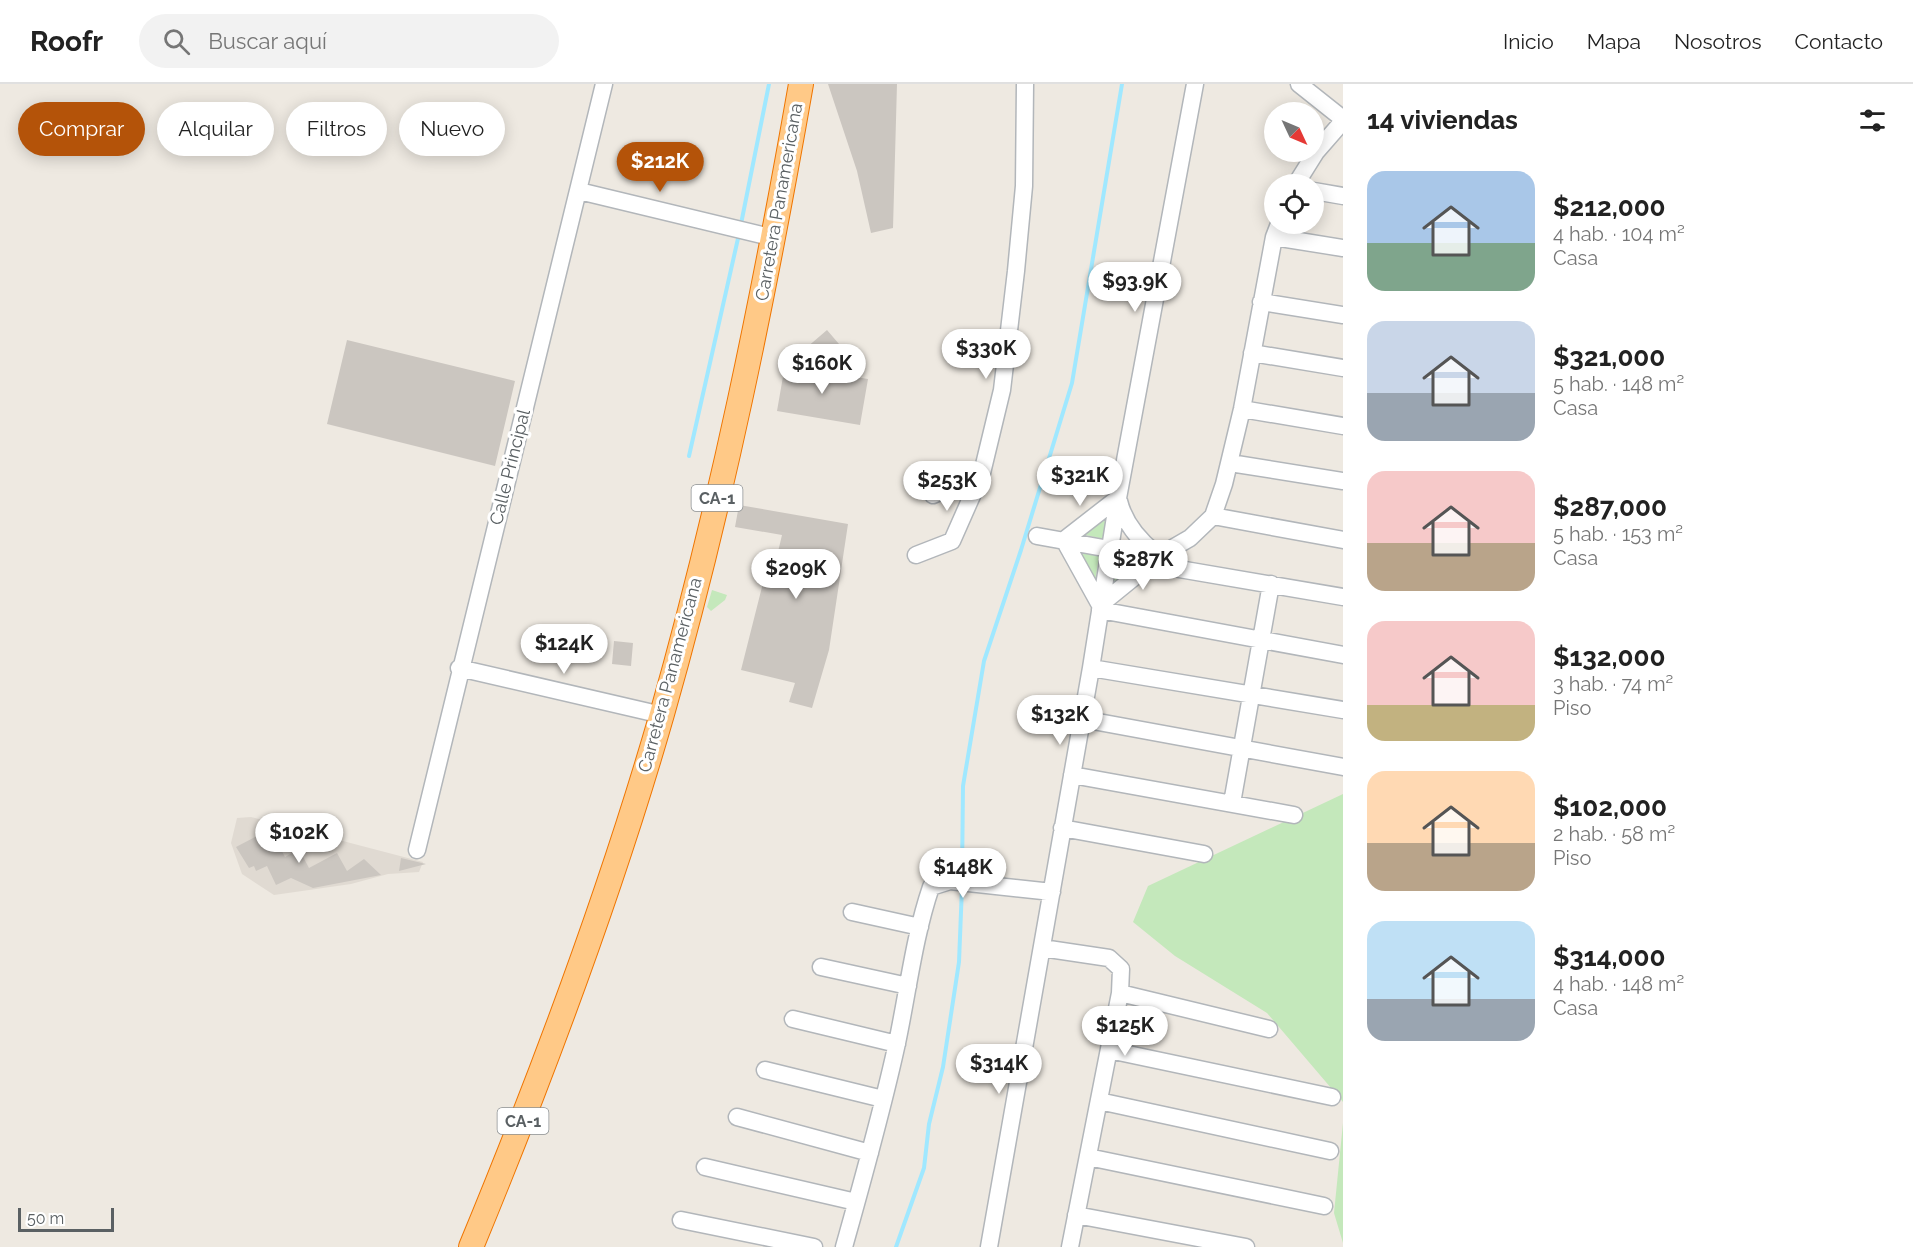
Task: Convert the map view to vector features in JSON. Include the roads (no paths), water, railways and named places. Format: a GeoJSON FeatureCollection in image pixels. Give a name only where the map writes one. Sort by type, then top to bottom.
{"type":"FeatureCollection","features":[{"type":"Feature","properties":{"kind":"highway","name":"Carretera Panamericana"},"geometry":{"type":"LineString","coordinates":[[471,1247],[523,1121],[570,993],[637,797],[662,715],[726,462],[774,238],[801,84]]}},
{"type":"Feature","properties":{"kind":"street","name":"Calle Principal"},"geometry":{"type":"LineString","coordinates":[[417,850],[459,668],[604,84]]}},
{"type":"Feature","properties":{"kind":"street"},"geometry":{"type":"LineString","coordinates":[[916,555],[952,541],[982,473],[1002,390],[1024,186],[1025,84]]}},
{"type":"Feature","properties":{"kind":"street"},"geometry":{"type":"LineString","coordinates":[[989,1247],[1091,668],[1118,498],[1196,84]]}},
{"type":"Feature","properties":{"kind":"street"},"geometry":{"type":"LineString","coordinates":[[1299,84],[1343,120],[1303,174]]}},
{"type":"Feature","properties":{"kind":"street"},"geometry":{"type":"LineString","coordinates":[[579,191],[774,238]]}},
{"type":"Feature","properties":{"kind":"street"},"geometry":{"type":"LineString","coordinates":[[1324,193],[1343,196]]}},
{"type":"Feature","properties":{"kind":"street"},"geometry":{"type":"LineString","coordinates":[[1100,607],[1150,564],[1190,538],[1213,516],[1230,463],[1276,234]]}},
{"type":"Feature","properties":{"kind":"street"},"geometry":{"type":"LineString","coordinates":[[1292,234],[1343,248]]}},
{"type":"Feature","properties":{"kind":"street"},"geometry":{"type":"LineString","coordinates":[[1261,302],[1343,315]]}},
{"type":"Feature","properties":{"kind":"street"},"geometry":{"type":"LineString","coordinates":[[1252,353],[1343,368]]}},
{"type":"Feature","properties":{"kind":"street"},"geometry":{"type":"LineString","coordinates":[[1242,409],[1343,426]]}},
{"type":"Feature","properties":{"kind":"street"},"geometry":{"type":"LineString","coordinates":[[1230,463],[1343,481]]}},
{"type":"Feature","properties":{"kind":"street"},"geometry":{"type":"LineString","coordinates":[[933,495],[982,473]]}},
{"type":"Feature","properties":{"kind":"street"},"geometry":{"type":"LineString","coordinates":[[1064,540],[1118,498]]}},
{"type":"Feature","properties":{"kind":"street"},"geometry":{"type":"LineString","coordinates":[[1118,498],[1123,517],[1130,526],[1155,553],[1164,554]]}},
{"type":"Feature","properties":{"kind":"street"},"geometry":{"type":"LineString","coordinates":[[1213,516],[1343,540]]}},
{"type":"Feature","properties":{"kind":"street"},"geometry":{"type":"LineString","coordinates":[[1037,536],[1148,556],[1164,554]]}},
{"type":"Feature","properties":{"kind":"street"},"geometry":{"type":"LineString","coordinates":[[1064,540],[1100,607]]}},
{"type":"Feature","properties":{"kind":"street"},"geometry":{"type":"LineString","coordinates":[[1150,564],[1343,597]]}},
{"type":"Feature","properties":{"kind":"street"},"geometry":{"type":"LineString","coordinates":[[1232,803],[1271,584]]}},
{"type":"Feature","properties":{"kind":"street"},"geometry":{"type":"LineString","coordinates":[[1100,607],[1343,655]]}},
{"type":"Feature","properties":{"kind":"street"},"geometry":{"type":"LineString","coordinates":[[459,668],[662,715]]}},
{"type":"Feature","properties":{"kind":"street"},"geometry":{"type":"LineString","coordinates":[[1091,668],[1343,710]]}},
{"type":"Feature","properties":{"kind":"street"},"geometry":{"type":"LineString","coordinates":[[1082,719],[1343,768]]}},
{"type":"Feature","properties":{"kind":"street"},"geometry":{"type":"LineString","coordinates":[[1072,776],[1294,815]]}},
{"type":"Feature","properties":{"kind":"street"},"geometry":{"type":"LineString","coordinates":[[1062,828],[1204,854]]}},
{"type":"Feature","properties":{"kind":"street"},"geometry":{"type":"LineString","coordinates":[[844,1247],[897,1044],[920,927],[931,887],[950,880],[1052,892]]}},
{"type":"Feature","properties":{"kind":"street"},"geometry":{"type":"LineString","coordinates":[[852,912],[920,927]]}},
{"type":"Feature","properties":{"kind":"street"},"geometry":{"type":"LineString","coordinates":[[1042,948],[1110,958],[1121,969],[1120,993],[1070,1247]]}},
{"type":"Feature","properties":{"kind":"street"},"geometry":{"type":"LineString","coordinates":[[821,967],[908,986]]}},
{"type":"Feature","properties":{"kind":"street"},"geometry":{"type":"LineString","coordinates":[[1120,993],[1269,1029]]}},
{"type":"Feature","properties":{"kind":"street"},"geometry":{"type":"LineString","coordinates":[[793,1019],[897,1044]]}},
{"type":"Feature","properties":{"kind":"street"},"geometry":{"type":"LineString","coordinates":[[1109,1050],[1332,1097]]}},
{"type":"Feature","properties":{"kind":"street"},"geometry":{"type":"LineString","coordinates":[[765,1070],[883,1099]]}},
{"type":"Feature","properties":{"kind":"street"},"geometry":{"type":"LineString","coordinates":[[1099,1101],[1330,1151]]}},
{"type":"Feature","properties":{"kind":"street"},"geometry":{"type":"LineString","coordinates":[[737,1118],[870,1153]]}},
{"type":"Feature","properties":{"kind":"street"},"geometry":{"type":"LineString","coordinates":[[1088,1157],[1324,1206]]}},
{"type":"Feature","properties":{"kind":"street"},"geometry":{"type":"LineString","coordinates":[[705,1167],[856,1202]]}},
{"type":"Feature","properties":{"kind":"street"},"geometry":{"type":"LineString","coordinates":[[1076,1215],[1246,1247]]}},
{"type":"Feature","properties":{"kind":"street"},"geometry":{"type":"LineString","coordinates":[[681,1220],[814,1247]]}},
{"type":"Feature","properties":{"kind":"waterway"},"geometry":{"type":"LineString","coordinates":[[741,224],[769,84]]}},
{"type":"Feature","properties":{"kind":"waterway"},"geometry":{"type":"LineString","coordinates":[[962,877],[963,786],[984,661],[1072,383],[1122,84]]}},
{"type":"Feature","properties":{"kind":"waterway"},"geometry":{"type":"LineString","coordinates":[[689,456],[739,234]]}},
{"type":"Feature","properties":{"kind":"waterway"},"geometry":{"type":"LineString","coordinates":[[896,1247],[924,1168],[929,1124],[943,1067],[959,962],[962,887]]}}]}
